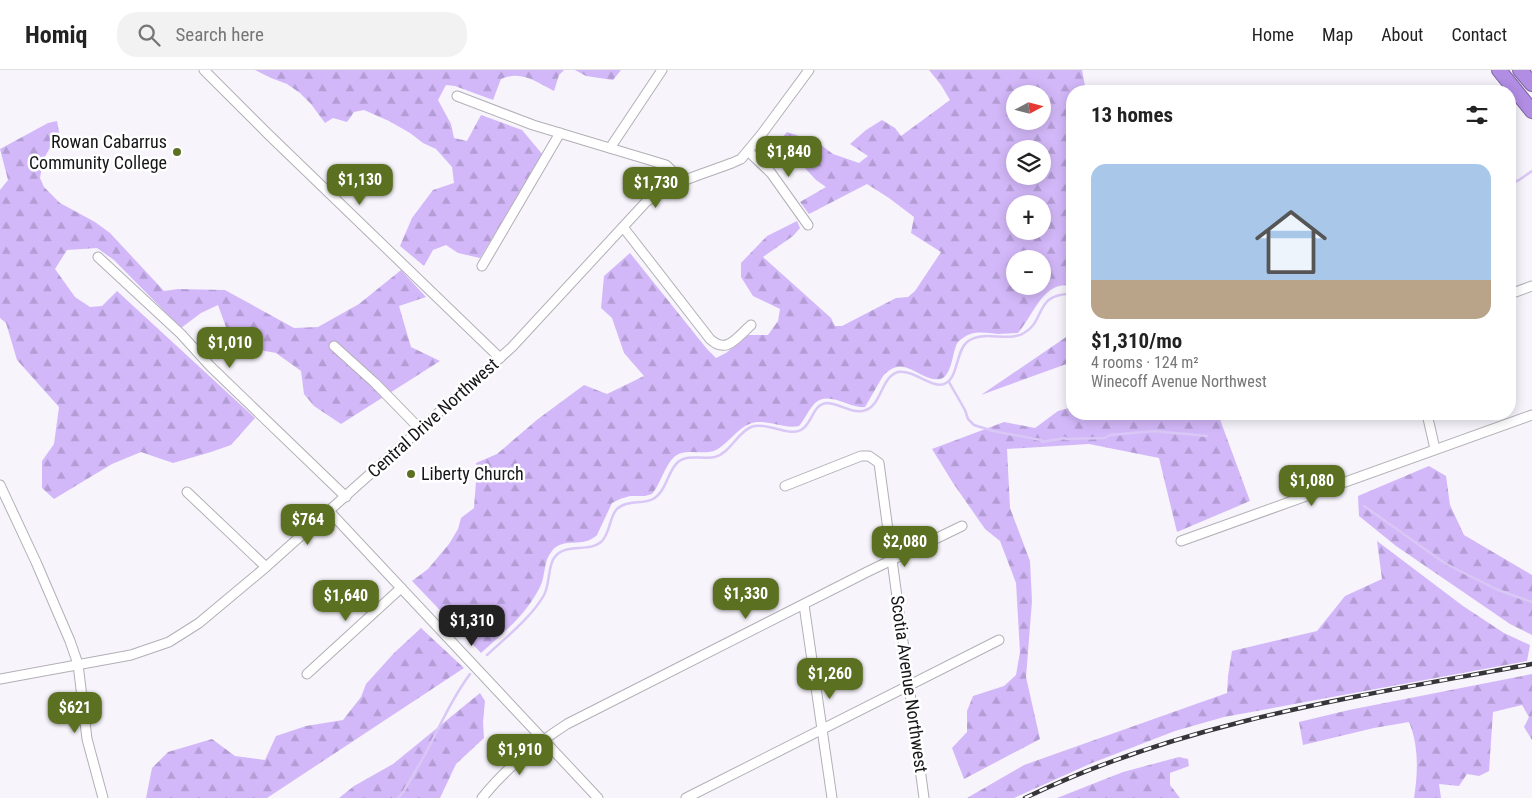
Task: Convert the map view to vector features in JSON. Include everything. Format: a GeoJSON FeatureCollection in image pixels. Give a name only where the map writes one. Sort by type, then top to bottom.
{"type":"FeatureCollection","features":[{"type":"Feature","properties":{"kind":"highway"},"geometry":{"type":"LineString","coordinates":[[1499,70],[1511,85]]}},
{"type":"Feature","properties":{"kind":"highway"},"geometry":{"type":"LineString","coordinates":[[1520,70],[1532,84]]}},
{"type":"Feature","properties":{"kind":"highway"},"geometry":{"type":"LineString","coordinates":[[1516,91],[1532,111]]}},
{"type":"Feature","properties":{"kind":"street"},"geometry":{"type":"LineString","coordinates":[[204,70],[500,358]]}},
{"type":"Feature","properties":{"kind":"street"},"geometry":{"type":"LineString","coordinates":[[610,148],[662,70]]}},
{"type":"Feature","properties":{"kind":"street","name":"Central Drive Northwest"},"geometry":{"type":"LineString","coordinates":[[0,678],[131,655],[169,642],[199,624],[346,497],[500,358],[658,192],[741,158],[761,135],[809,70]]}},
{"type":"Feature","properties":{"kind":"street"},"geometry":{"type":"LineString","coordinates":[[457,96],[533,125],[666,165],[683,181]]}},
{"type":"Feature","properties":{"kind":"street"},"geometry":{"type":"LineString","coordinates":[[482,266],[560,133]]}},
{"type":"Feature","properties":{"kind":"street"},"geometry":{"type":"LineString","coordinates":[[748,151],[771,173],[808,225]]}},
{"type":"Feature","properties":{"kind":"street"},"geometry":{"type":"LineString","coordinates":[[624,227],[715,344],[721,347],[728,345],[751,325]]}},
{"type":"Feature","properties":{"kind":"street"},"geometry":{"type":"LineString","coordinates":[[98,257],[181,334],[210,366],[346,497]]}},
{"type":"Feature","properties":{"kind":"street"},"geometry":{"type":"LineString","coordinates":[[1516,292],[1532,286]]}},
{"type":"Feature","properties":{"kind":"street"},"geometry":{"type":"LineString","coordinates":[[334,346],[375,383],[421,430]]}},
{"type":"Feature","properties":{"kind":"street"},"geometry":{"type":"LineString","coordinates":[[1516,420],[1532,414]]}},
{"type":"Feature","properties":{"kind":"street"},"geometry":{"type":"LineString","coordinates":[[1428,420],[1435,450]]}},
{"type":"Feature","properties":{"kind":"street"},"geometry":{"type":"LineString","coordinates":[[1181,542],[1516,420]]}},
{"type":"Feature","properties":{"kind":"street","name":"Scotia Avenue Northwest"},"geometry":{"type":"LineString","coordinates":[[785,486],[861,456],[869,456],[879,463],[924,798]]}},
{"type":"Feature","properties":{"kind":"street"},"geometry":{"type":"LineString","coordinates":[[0,485],[36,562],[78,664],[87,739],[103,798]]}},
{"type":"Feature","properties":{"kind":"street"},"geometry":{"type":"LineString","coordinates":[[188,492],[266,567]]}},
{"type":"Feature","properties":{"kind":"street"},"geometry":{"type":"LineString","coordinates":[[329,511],[598,798]]}},
{"type":"Feature","properties":{"kind":"street"},"geometry":{"type":"LineString","coordinates":[[482,798],[492,786],[543,739],[567,724],[962,526]]}},
{"type":"Feature","properties":{"kind":"street"},"geometry":{"type":"LineString","coordinates":[[307,674],[401,588]]}},
{"type":"Feature","properties":{"kind":"street"},"geometry":{"type":"LineString","coordinates":[[804,605],[832,798]]}},
{"type":"Feature","properties":{"kind":"street"},"geometry":{"type":"LineString","coordinates":[[686,798],[999,640]]}},
{"type":"Feature","properties":{"kind":"green space"},"geometry":{"type":"Polygon","coordinates":[[[255,70],[564,70],[559,75],[554,91],[522,76],[501,79],[493,100],[455,86],[446,85],[438,100],[451,124],[454,138],[467,141],[481,115],[522,130],[543,155],[480,258],[458,253],[446,245],[433,250],[424,266],[400,246],[412,218],[433,190],[454,183],[452,167],[436,149],[389,121],[364,110],[354,112],[347,122],[333,118],[325,123],[300,93],[287,84],[255,70]]]}},
{"type":"Feature","properties":{"kind":"green space"},"geometry":{"type":"Polygon","coordinates":[[[575,70],[621,70],[613,80],[586,76],[575,70]]]}},
{"type":"Feature","properties":{"kind":"green space"},"geometry":{"type":"Polygon","coordinates":[[[929,70],[1082,70],[1085,85],[1066,85],[1066,286],[1051,290],[1051,250],[1006,250],[1006,295],[1044,295],[1018,333],[979,333],[963,338],[956,346],[950,368],[944,377],[940,379],[926,377],[905,367],[891,369],[883,376],[865,407],[827,398],[813,405],[799,426],[794,427],[762,422],[751,423],[716,450],[678,454],[665,470],[652,494],[630,496],[612,503],[597,535],[586,541],[562,544],[552,551],[547,559],[540,587],[528,606],[514,623],[481,653],[412,581],[428,569],[449,544],[458,529],[461,518],[474,508],[476,463],[497,454],[538,419],[584,385],[607,394],[644,376],[624,353],[612,318],[601,308],[604,276],[630,253],[716,358],[726,353],[748,335],[768,335],[778,321],[780,309],[753,296],[741,277],[741,263],[767,236],[797,221],[800,228],[793,236],[763,257],[831,318],[835,326],[842,326],[896,298],[908,297],[915,291],[941,252],[911,233],[914,217],[867,184],[809,214],[800,202],[826,187],[816,180],[803,166],[799,155],[781,139],[787,132],[817,142],[833,154],[859,163],[868,156],[850,144],[866,130],[882,120],[895,128],[901,136],[950,100],[929,70]]]}},
{"type":"Feature","properties":{"kind":"green space"},"geometry":{"type":"Polygon","coordinates":[[[57,121],[59,132],[43,160],[40,178],[44,187],[60,203],[95,222],[110,233],[164,291],[178,289],[225,290],[294,328],[318,327],[359,304],[401,270],[426,297],[399,306],[411,347],[440,361],[341,424],[314,406],[304,394],[301,371],[276,353],[248,348],[227,330],[218,305],[201,313],[181,328],[114,260],[97,248],[67,250],[55,269],[75,297],[90,307],[102,306],[117,291],[255,418],[231,445],[173,463],[141,452],[112,464],[54,499],[42,488],[42,461],[54,444],[59,407],[17,360],[6,323],[0,318],[0,190],[8,180],[0,149],[48,123],[57,121]]]}},
{"type":"Feature","properties":{"kind":"green space"},"geometry":{"type":"Polygon","coordinates":[[[1066,337],[1066,364],[981,395],[1066,337]]]}},
{"type":"Feature","properties":{"kind":"green space"},"geometry":{"type":"Polygon","coordinates":[[[1066,409],[1066,420],[1220,420],[1250,501],[1177,532],[1159,458],[1089,444],[1007,449],[1010,508],[1030,561],[1032,601],[1026,677],[1040,739],[964,779],[952,748],[967,732],[967,711],[973,696],[1004,686],[1016,675],[1020,652],[1016,583],[1000,541],[985,529],[932,449],[1004,422],[1035,428],[1058,411],[1066,409]]]}},
{"type":"Feature","properties":{"kind":"green space"},"geometry":{"type":"Polygon","coordinates":[[[1429,466],[1446,476],[1450,505],[1464,535],[1532,575],[1532,635],[1510,624],[1396,546],[1359,516],[1358,496],[1429,466]]]}},
{"type":"Feature","properties":{"kind":"green space"},"geometry":{"type":"Polygon","coordinates":[[[1377,541],[1463,606],[1504,633],[1530,645],[1527,661],[1224,717],[1175,731],[1092,763],[1014,798],[967,798],[1024,765],[1227,693],[1232,651],[1317,631],[1345,596],[1382,579],[1377,541]]]}},
{"type":"Feature","properties":{"kind":"green space"},"geometry":{"type":"Polygon","coordinates":[[[421,628],[464,668],[267,798],[146,798],[152,768],[168,752],[212,739],[235,756],[265,760],[276,736],[306,726],[343,720],[361,697],[366,684],[394,653],[421,628]]]}},
{"type":"Feature","properties":{"kind":"green space"},"geometry":{"type":"Polygon","coordinates":[[[1532,674],[1532,740],[1524,727],[1529,717],[1522,705],[1493,712],[1489,771],[1479,776],[1467,774],[1459,786],[1439,784],[1441,798],[1414,798],[1417,760],[1415,740],[1409,722],[1374,728],[1303,745],[1299,722],[1349,710],[1532,674]]]}},
{"type":"Feature","properties":{"kind":"green space"},"geometry":{"type":"Polygon","coordinates":[[[480,693],[485,701],[484,738],[456,764],[440,798],[339,798],[354,786],[393,764],[480,693]]]}},
{"type":"Feature","properties":{"kind":"green space"},"geometry":{"type":"Polygon","coordinates":[[[1179,757],[1188,759],[1189,766],[1170,773],[1170,785],[1180,798],[1057,798],[1123,772],[1179,757]]]}},
{"type":"Feature","properties":{"kind":"waterway"},"geometry":{"type":"LineString","coordinates":[[1516,181],[1532,171]]}},
{"type":"Feature","properties":{"kind":"waterway"},"geometry":{"type":"LineString","coordinates":[[487,655],[539,603],[546,591],[554,558],[564,550],[590,547],[601,542],[606,535],[616,510],[624,504],[649,501],[657,496],[674,467],[681,460],[690,457],[710,458],[720,455],[751,427],[763,426],[796,432],[805,427],[819,406],[823,404],[833,404],[856,411],[866,410],[875,402],[888,379],[898,372],[911,374],[936,384],[946,383],[953,375],[963,346],[967,342],[973,338],[988,336],[1010,337],[1024,333],[1031,328],[1046,303],[1052,298],[1066,294]]}},
{"type":"Feature","properties":{"kind":"waterway"},"geometry":{"type":"LineString","coordinates":[[949,382],[968,419],[974,425],[993,431],[1041,440],[1042,442],[1065,438],[1105,438],[1110,435],[1154,431],[1207,436]]}},
{"type":"Feature","properties":{"kind":"waterway"},"geometry":{"type":"LineString","coordinates":[[1364,506],[1446,564],[1498,590],[1532,602]]}},
{"type":"Feature","properties":{"kind":"waterway"},"geometry":{"type":"LineString","coordinates":[[398,798],[425,755],[454,699],[470,674]]}},
{"type":"Feature","properties":{"kind":"railway"},"geometry":{"type":"LineString","coordinates":[[1025,798],[1085,771],[1147,749],[1210,730],[1338,700],[1532,664]]}},
{"type":"Feature","properties":{"kind":"place","name":"Rowan Cabarrus Community College"},"geometry":{"type":"Point","coordinates":[177,152]}},
{"type":"Feature","properties":{"kind":"place","name":"Liberty Church"},"geometry":{"type":"Point","coordinates":[411,474]}}]}
